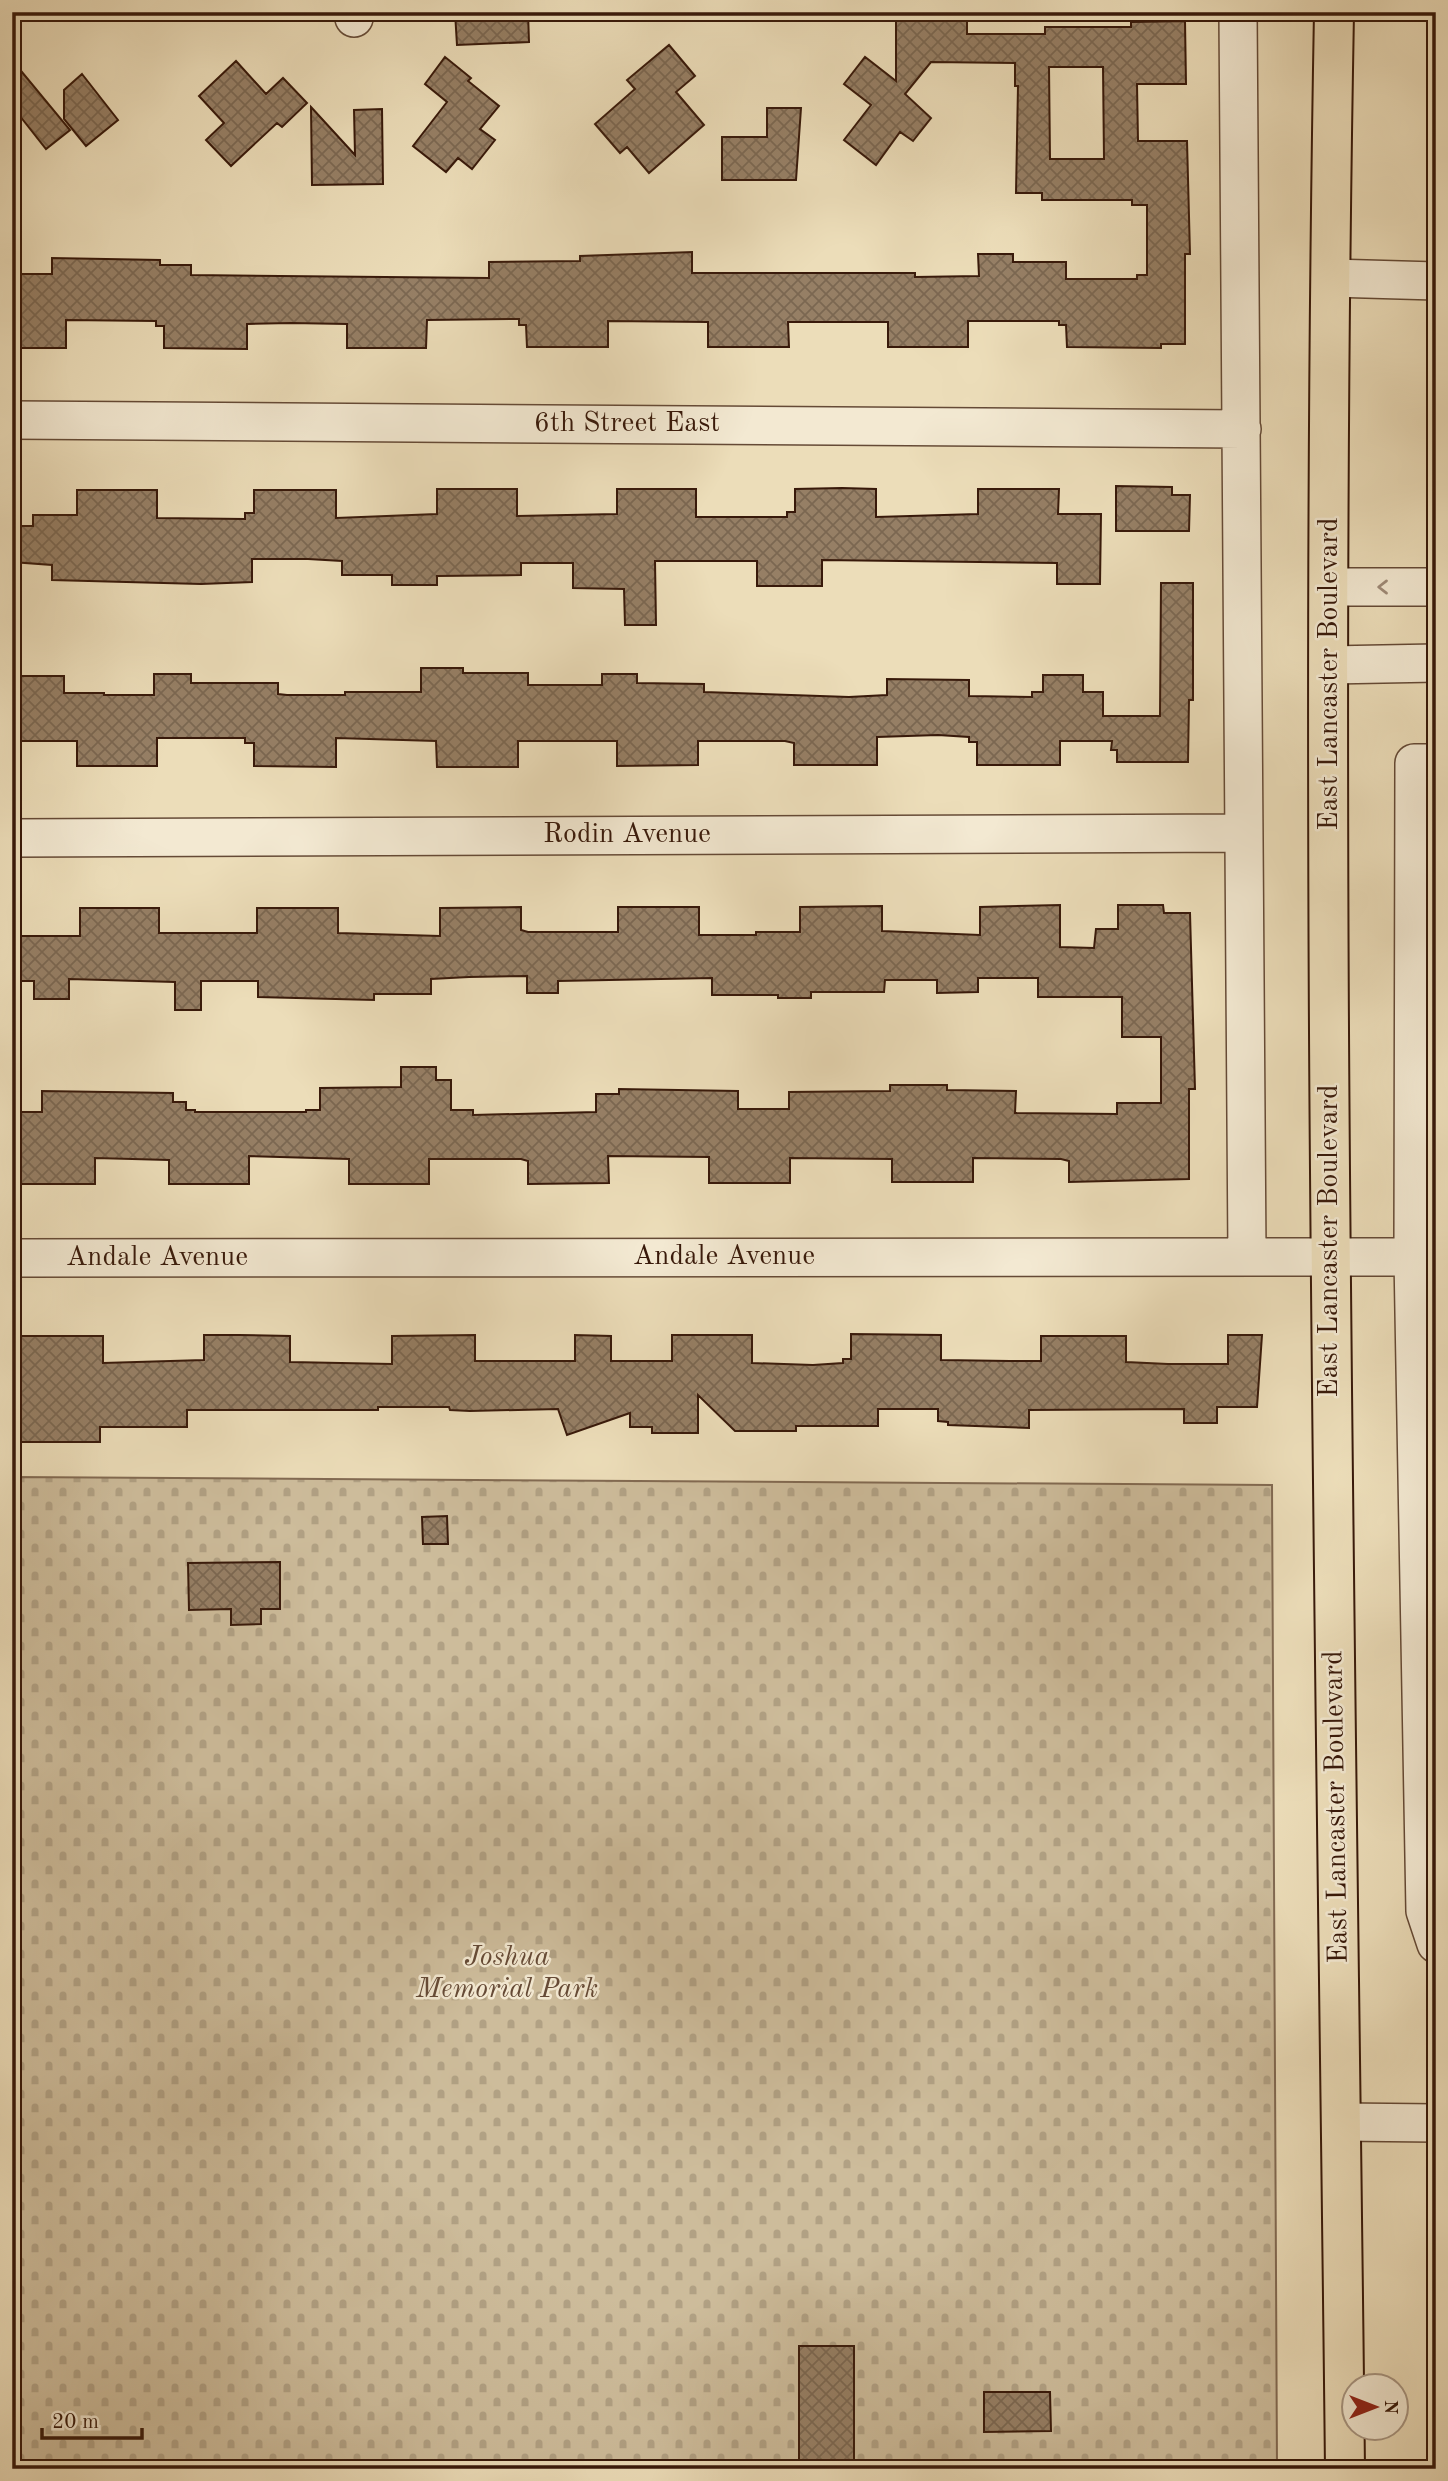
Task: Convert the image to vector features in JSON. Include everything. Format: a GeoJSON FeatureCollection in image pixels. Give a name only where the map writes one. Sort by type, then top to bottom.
{"type":"FeatureCollection","features":[{"type":"Feature","properties":{"kind":"main road","name":"East Lancaster Boulevard"},"geometry":{"type":"LineString","coordinates":[[1334,12],[1329,1257],[1345,2469]]}},
{"type":"Feature","properties":{"kind":"street"},"geometry":{"type":"LineString","coordinates":[[1238,12],[1247,1256]]}},
{"type":"Feature","properties":{"kind":"street"},"geometry":{"type":"LineString","coordinates":[[1331,278],[1436,281]]}},
{"type":"Feature","properties":{"kind":"street","name":"6th Street East"},"geometry":{"type":"LineString","coordinates":[[12,420],[1242,429]]}},
{"type":"Feature","properties":{"kind":"street"},"geometry":{"type":"LineString","coordinates":[[1330,587],[1436,587]]}},
{"type":"Feature","properties":{"kind":"street"},"geometry":{"type":"LineString","coordinates":[[1330,665],[1428,663]]}},
{"type":"Feature","properties":{"kind":"street"},"geometry":{"type":"LineString","coordinates":[[1425,763],[1425,1911],[1436,1944]]}},
{"type":"Feature","properties":{"kind":"street","name":"Rodin Avenue"},"geometry":{"type":"LineString","coordinates":[[12,838],[1242,833]]}},
{"type":"Feature","properties":{"kind":"street","name":"Andale Avenue"},"geometry":{"type":"LineString","coordinates":[[12,1258],[1424,1257]]}},
{"type":"Feature","properties":{"kind":"street"},"geometry":{"type":"LineString","coordinates":[[1341,2122],[1436,2123]]}},
{"type":"Feature","properties":{"kind":"green space","name":"Joshua Memorial Park"},"geometry":{"type":"Polygon","coordinates":[[[12,1477],[1272,1485],[1277,2469],[12,2469],[12,1477]]]}},
{"type":"Feature","properties":{"kind":"building"},"geometry":{"type":"Polygon","coordinates":[[[455,12],[528,12],[529,42],[457,45],[455,12]]]}},
{"type":"Feature","properties":{"kind":"building"},"geometry":{"type":"Polygon","coordinates":[[[896,12],[967,12],[967,34],[1045,34],[1045,27],[1131,27],[1131,22],[1185,21],[1186,84],[1137,84],[1138,141],[1187,141],[1190,254],[1185,254],[1185,344],[1161,344],[1161,348],[1067,347],[1066,325],[1059,325],[1059,321],[968,321],[968,347],[888,347],[888,322],[788,322],[789,347],[708,347],[708,322],[608,321],[608,347],[527,347],[526,325],[519,325],[519,319],[427,320],[426,348],[347,348],[347,324],[291,323],[247,324],[247,349],[164,348],[164,326],[156,326],[156,321],[66,320],[66,348],[12,348],[12,274],[52,274],[52,258],[160,260],[160,265],[191,265],[191,275],[489,278],[489,262],[580,261],[580,256],[692,252],[692,273],[915,273],[915,277],[979,276],[978,254],[1013,254],[1013,262],[1066,262],[1066,279],[1137,279],[1137,275],[1147,275],[1147,205],[1132,205],[1132,200],[1042,200],[1042,193],[1016,193],[1018,86],[1015,86],[1015,63],[931,62],[905,94],[931,118],[913,141],[900,132],[876,165],[844,140],[871,105],[844,84],[865,57],[896,81],[896,12]],[[1049,67],[1050,159],[1104,159],[1103,67],[1049,67]]]}},
{"type":"Feature","properties":{"kind":"building"},"geometry":{"type":"Polygon","coordinates":[[[669,45],[695,76],[676,92],[704,125],[649,173],[627,147],[620,153],[595,124],[635,89],[627,80],[669,45]]]}},
{"type":"Feature","properties":{"kind":"building"},"geometry":{"type":"Polygon","coordinates":[[[445,57],[471,78],[468,81],[499,106],[480,129],[495,140],[472,169],[458,158],[446,172],[413,146],[447,102],[425,84],[445,57]]]}},
{"type":"Feature","properties":{"kind":"building"},"geometry":{"type":"Polygon","coordinates":[[[12,60],[70,130],[46,149],[12,106],[12,60]]]}},
{"type":"Feature","properties":{"kind":"building"},"geometry":{"type":"Polygon","coordinates":[[[236,61],[266,94],[283,78],[307,103],[282,127],[277,123],[231,166],[206,140],[224,123],[199,96],[236,61]]]}},
{"type":"Feature","properties":{"kind":"building"},"geometry":{"type":"Polygon","coordinates":[[[82,74],[118,120],[86,146],[64,119],[64,90],[82,74]]]}},
{"type":"Feature","properties":{"kind":"building"},"geometry":{"type":"Polygon","coordinates":[[[311,107],[355,155],[354,110],[382,109],[383,184],[312,185],[311,107]]]}},
{"type":"Feature","properties":{"kind":"building"},"geometry":{"type":"Polygon","coordinates":[[[767,108],[801,108],[796,180],[722,180],[722,137],[767,137],[767,108]]]}},
{"type":"Feature","properties":{"kind":"building"},"geometry":{"type":"Polygon","coordinates":[[[1116,486],[1172,487],[1172,495],[1190,495],[1189,531],[1116,531],[1116,486]]]}},
{"type":"Feature","properties":{"kind":"building"},"geometry":{"type":"Polygon","coordinates":[[[437,489],[517,489],[517,516],[617,514],[617,489],[696,489],[696,517],[787,517],[787,512],[795,512],[795,489],[876,489],[876,517],[978,514],[978,489],[1059,489],[1058,514],[1101,514],[1100,584],[1057,584],[1057,563],[822,560],[822,586],[757,586],[757,561],[655,561],[656,625],[625,625],[624,589],[573,588],[573,563],[521,563],[521,575],[437,576],[437,585],[392,585],[392,575],[342,575],[342,561],[252,559],[252,582],[201,584],[52,580],[52,565],[12,562],[12,526],[33,526],[33,515],[77,515],[77,490],[157,490],[157,518],[245,519],[245,513],[254,513],[254,490],[336,490],[336,518],[437,514],[437,489]]]}},
{"type":"Feature","properties":{"kind":"building"},"geometry":{"type":"Polygon","coordinates":[[[1161,583],[1193,583],[1193,700],[1189,700],[1188,762],[1117,762],[1117,750],[1111,750],[1112,741],[1060,741],[1060,765],[977,765],[977,742],[969,742],[969,737],[938,735],[877,737],[877,765],[794,765],[794,743],[785,741],[698,741],[698,765],[617,766],[617,741],[518,741],[518,767],[437,767],[436,741],[336,738],[336,767],[254,766],[254,743],[245,743],[245,738],[157,738],[157,766],[77,766],[77,741],[12,741],[12,676],[64,676],[64,693],[154,695],[154,674],[191,674],[191,683],[278,683],[278,694],[345,695],[345,692],[421,692],[421,668],[463,668],[463,673],[528,673],[528,685],[602,685],[602,674],[637,674],[637,683],[704,684],[704,692],[849,697],[887,695],[887,679],[969,680],[969,696],[1032,697],[1032,692],[1043,692],[1043,675],[1083,675],[1083,692],[1103,692],[1103,716],[1160,716],[1161,583]]]}},
{"type":"Feature","properties":{"kind":"building"},"geometry":{"type":"Polygon","coordinates":[[[1060,905],[1060,947],[1094,948],[1096,929],[1118,929],[1118,905],[1163,905],[1164,913],[1190,913],[1195,1089],[1189,1089],[1189,1179],[1069,1182],[1069,1161],[1061,1159],[973,1158],[973,1182],[892,1182],[892,1159],[790,1158],[790,1183],[709,1183],[709,1157],[608,1156],[609,1183],[528,1184],[528,1161],[521,1159],[429,1159],[429,1184],[349,1184],[349,1159],[249,1156],[249,1184],[169,1184],[169,1160],[95,1158],[95,1184],[12,1184],[12,1112],[42,1112],[42,1091],[173,1093],[173,1102],[186,1102],[186,1110],[195,1112],[306,1112],[320,1110],[320,1088],[401,1087],[401,1067],[436,1067],[436,1080],[451,1080],[451,1110],[473,1110],[473,1115],[596,1112],[596,1094],[619,1094],[619,1089],[738,1091],[738,1109],[789,1109],[789,1092],[890,1091],[890,1085],[947,1085],[947,1090],[1016,1091],[1015,1113],[1117,1114],[1117,1103],[1161,1103],[1161,1037],[1122,1037],[1122,997],[1038,997],[1038,978],[978,978],[978,992],[937,993],[937,980],[885,980],[884,992],[811,992],[811,998],[778,998],[778,995],[712,995],[712,978],[558,981],[558,993],[527,993],[527,976],[469,977],[431,979],[431,994],[374,994],[374,1000],[258,997],[258,981],[201,981],[201,1010],[175,1010],[175,982],[69,979],[69,999],[34,999],[34,981],[12,981],[12,936],[80,936],[80,908],[159,908],[159,933],[257,933],[257,908],[338,908],[338,933],[440,936],[440,908],[521,907],[521,930],[528,932],[618,932],[618,907],[699,907],[699,935],[756,935],[756,932],[800,932],[800,907],[882,906],[882,931],[980,935],[980,907],[1060,905]]]}},
{"type":"Feature","properties":{"kind":"building"},"geometry":{"type":"Polygon","coordinates":[[[851,1334],[941,1335],[941,1360],[1010,1361],[1041,1361],[1041,1336],[1126,1336],[1126,1362],[1168,1364],[1228,1364],[1228,1335],[1262,1335],[1257,1407],[1217,1407],[1217,1423],[1184,1423],[1184,1409],[1029,1410],[1029,1428],[948,1425],[948,1422],[938,1421],[938,1409],[878,1409],[878,1426],[796,1426],[796,1431],[735,1431],[698,1395],[698,1433],[652,1433],[652,1427],[630,1427],[630,1413],[567,1435],[558,1409],[470,1411],[450,1410],[449,1407],[378,1407],[378,1410],[187,1410],[187,1427],[100,1427],[100,1442],[12,1442],[12,1369],[18,1369],[18,1336],[103,1336],[103,1363],[204,1360],[204,1335],[239,1335],[290,1336],[290,1362],[392,1364],[392,1336],[475,1335],[475,1361],[575,1361],[575,1335],[611,1336],[611,1361],[672,1361],[672,1335],[752,1335],[752,1363],[813,1365],[843,1363],[843,1359],[851,1359],[851,1334]]]}},
{"type":"Feature","properties":{"kind":"building"},"geometry":{"type":"Polygon","coordinates":[[[447,1516],[448,1544],[423,1544],[422,1517],[447,1516]]]}},
{"type":"Feature","properties":{"kind":"building"},"geometry":{"type":"Polygon","coordinates":[[[280,1562],[280,1609],[261,1609],[261,1624],[231,1625],[231,1609],[189,1610],[188,1563],[280,1562]]]}},
{"type":"Feature","properties":{"kind":"building"},"geometry":{"type":"Polygon","coordinates":[[[799,2346],[854,2346],[854,2469],[799,2469],[799,2346]]]}},
{"type":"Feature","properties":{"kind":"building"},"geometry":{"type":"Polygon","coordinates":[[[984,2392],[1050,2392],[1051,2431],[984,2432],[984,2392]]]}}]}
